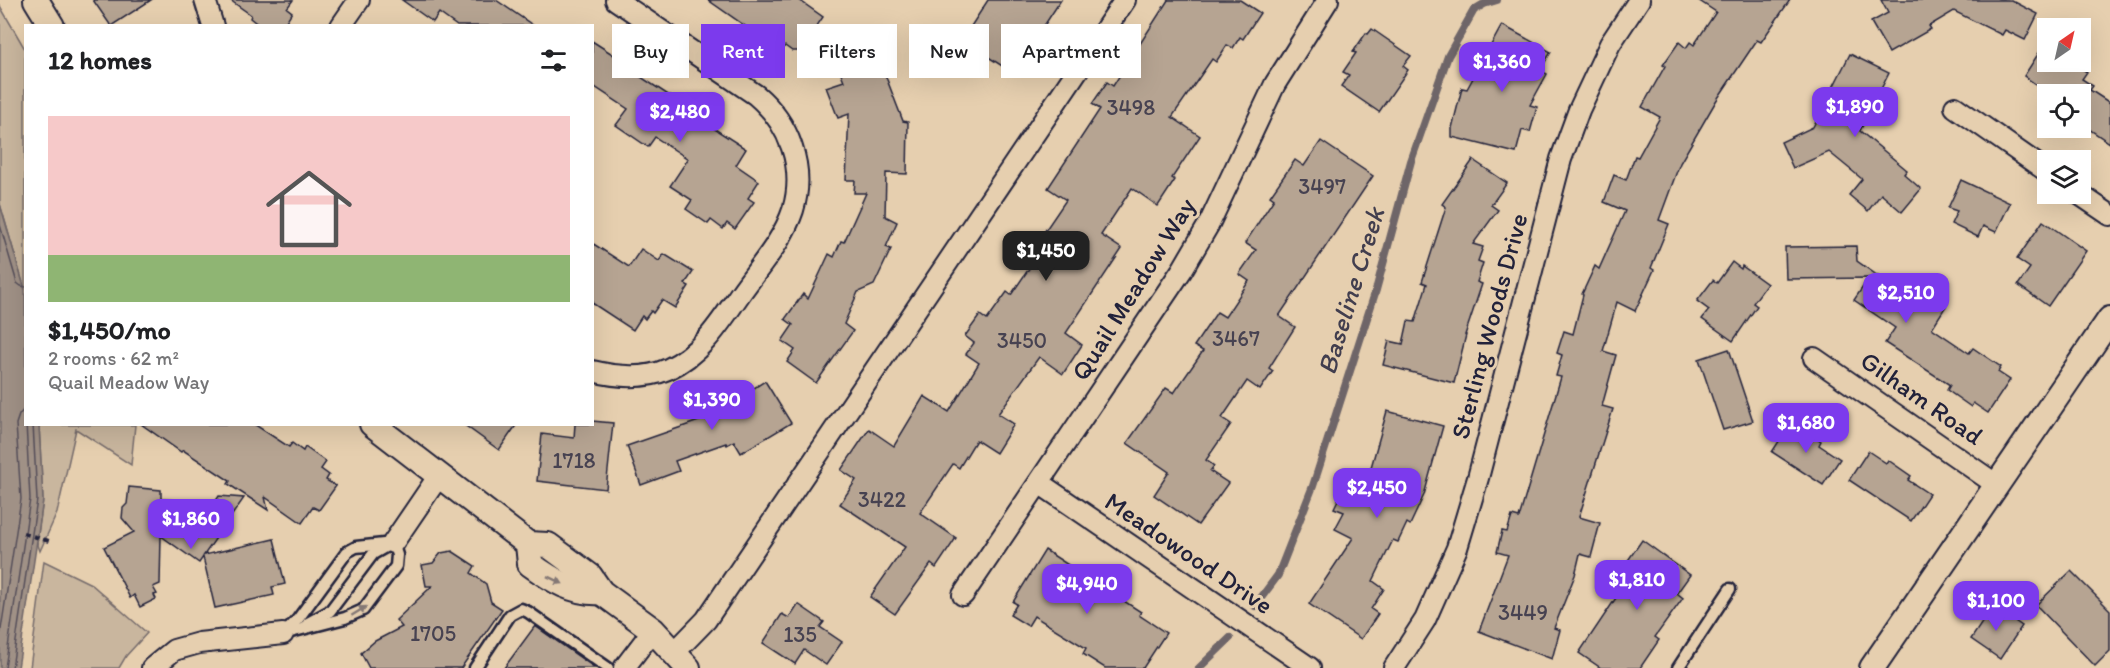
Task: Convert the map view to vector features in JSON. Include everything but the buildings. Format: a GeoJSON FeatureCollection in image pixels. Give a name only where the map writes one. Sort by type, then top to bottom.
{"type":"FeatureCollection","features":[{"type":"Feature","properties":{"kind":"street"},"geometry":{"type":"LineString","coordinates":[[36,0],[51,24]]}},
{"type":"Feature","properties":{"kind":"street"},"geometry":{"type":"LineString","coordinates":[[205,0],[212,24]]}},
{"type":"Feature","properties":{"kind":"street"},"geometry":{"type":"LineString","coordinates":[[342,24],[359,0]]}},
{"type":"Feature","properties":{"kind":"street"},"geometry":{"type":"LineString","coordinates":[[594,371],[625,377],[645,376],[666,370],[682,362],[709,338],[775,245],[793,209],[796,187],[796,166],[792,144],[781,121],[770,107],[616,0]]}},
{"type":"Feature","properties":{"kind":"street"},"geometry":{"type":"LineString","coordinates":[[374,426],[528,544],[548,545],[590,576],[601,592],[653,630],[681,660],[1125,0]]}},
{"type":"Feature","properties":{"kind":"street","name":"Quail Meadow Way"},"geometry":{"type":"LineString","coordinates":[[963,595],[1182,270],[1209,224],[1275,84],[1328,0]]}},
{"type":"Feature","properties":{"kind":"street","name":"Sterling Woods Drive"},"geometry":{"type":"LineString","coordinates":[[1394,668],[1425,620],[1457,548],[1478,478],[1568,139],[1610,44],[1639,0]]}},
{"type":"Feature","properties":{"kind":"street"},"geometry":{"type":"LineString","coordinates":[[1955,107],[2037,164]]}},
{"type":"Feature","properties":{"kind":"street"},"geometry":{"type":"LineString","coordinates":[[2091,202],[2110,215]]}},
{"type":"Feature","properties":{"kind":"street"},"geometry":{"type":"LineString","coordinates":[[1872,668],[1997,485],[2106,335]]}},
{"type":"Feature","properties":{"kind":"street","name":"Gilham Road"},"geometry":{"type":"LineString","coordinates":[[1814,358],[1997,485]]}},
{"type":"Feature","properties":{"kind":"street"},"geometry":{"type":"LineString","coordinates":[[393,543],[438,477]]}},
{"type":"Feature","properties":{"kind":"street","name":"Meadowood Drive"},"geometry":{"type":"LineString","coordinates":[[1039,483],[1310,668]]}},
{"type":"Feature","properties":{"kind":"street"},"geometry":{"type":"LineString","coordinates":[[624,668],[653,630]]}},
{"type":"Feature","properties":{"kind":"street"},"geometry":{"type":"LineString","coordinates":[[152,668],[174,650],[199,643],[283,634]]}},
{"type":"Feature","properties":{"kind":"lane"},"geometry":{"type":"LineString","coordinates":[[283,634],[330,611],[373,554],[393,543]]}},
{"type":"Feature","properties":{"kind":"lane"},"geometry":{"type":"LineString","coordinates":[[283,634],[345,618],[363,610],[396,566],[397,555],[393,543]]}},
{"type":"Feature","properties":{"kind":"lane"},"geometry":{"type":"LineString","coordinates":[[283,634],[298,619],[347,552],[356,547],[393,543]]}},
{"type":"Feature","properties":{"kind":"lane"},"geometry":{"type":"LineString","coordinates":[[1678,668],[1730,589]]}},
{"type":"Feature","properties":{"kind":"lane"},"geometry":{"type":"LineString","coordinates":[[475,668],[510,615],[521,609],[608,668]]}},
{"type":"Feature","properties":{"kind":"path"},"geometry":{"type":"LineString","coordinates":[[23,533],[52,542]]}},
{"type":"Feature","properties":{"kind":"shaded area"},"geometry":{"type":"Polygon","coordinates":[[[0,6],[24,47],[24,287],[0,204],[0,6]]]}},
{"type":"Feature","properties":{"kind":"shaded area"},"geometry":{"type":"Polygon","coordinates":[[[39,426],[135,426],[131,465],[76,429],[57,513],[40,551],[37,542],[43,500],[39,426]]]}},
{"type":"Feature","properties":{"kind":"shaded area"},"geometry":{"type":"Polygon","coordinates":[[[44,561],[91,584],[147,633],[126,656],[119,668],[30,668],[44,561]]]}},
{"type":"Feature","properties":{"kind":"water"},"geometry":{"type":"Polygon","coordinates":[[[0,204],[24,287],[24,426],[39,426],[43,500],[18,668],[0,668],[0,204]]]}},
{"type":"Feature","properties":{"kind":"waterway","name":"Baseline Creek"},"geometry":{"type":"LineString","coordinates":[[1255,606],[1278,575],[1313,486],[1376,290],[1411,161],[1448,56],[1474,10],[1497,0]]}},
{"type":"Feature","properties":{"kind":"waterway","name":"Baseline Creek"},"geometry":{"type":"LineString","coordinates":[[1199,668],[1230,638]]}}]}
